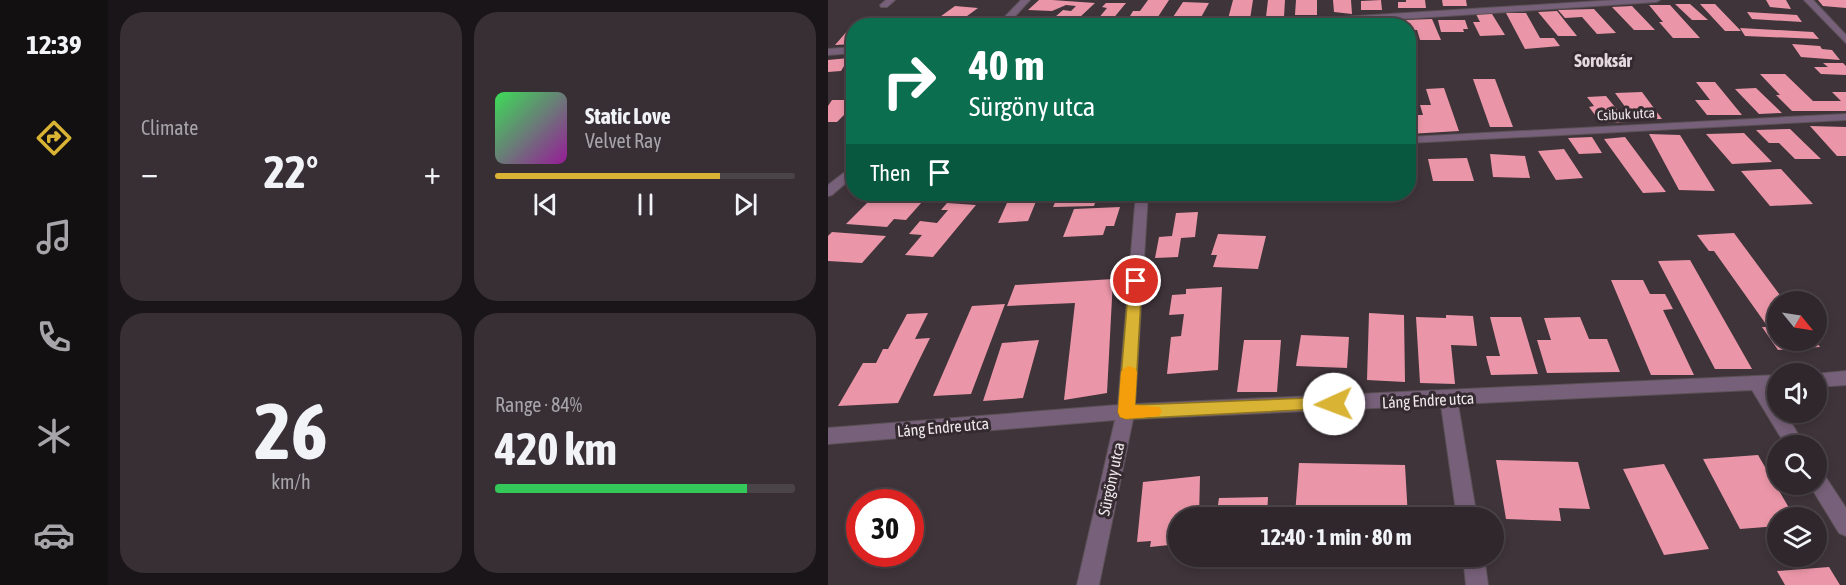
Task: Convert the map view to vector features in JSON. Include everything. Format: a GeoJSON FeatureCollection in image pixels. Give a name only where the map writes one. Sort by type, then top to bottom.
{"type":"FeatureCollection","features":[{"type":"Feature","properties":{"kind":"street"},"geometry":{"type":"LineString","coordinates":[[1008,18],[1026,0]]}},
{"type":"Feature","properties":{"kind":"street"},"geometry":{"type":"LineString","coordinates":[[1371,18],[1656,0]]}},
{"type":"Feature","properties":{"kind":"street"},"geometry":{"type":"LineString","coordinates":[[1808,0],[1846,40]]}},
{"type":"Feature","properties":{"kind":"street"},"geometry":{"type":"LineString","coordinates":[[828,52],[846,51]]}},
{"type":"Feature","properties":{"kind":"street","name":"Csibuk utca"},"geometry":{"type":"LineString","coordinates":[[1416,140],[1846,117]]}},
{"type":"Feature","properties":{"kind":"street"},"geometry":{"type":"LineString","coordinates":[[828,192],[846,176]]}},
{"type":"Feature","properties":{"kind":"street","name":"Sürgöny utca"},"geometry":{"type":"LineString","coordinates":[[1088,585],[1126,412],[1141,201]]}},
{"type":"Feature","properties":{"kind":"street"},"geometry":{"type":"LineString","coordinates":[[1827,379],[1846,378]]}},
{"type":"Feature","properties":{"kind":"street"},"geometry":{"type":"LineString","coordinates":[[1757,383],[1789,435]]}},
{"type":"Feature","properties":{"kind":"street","name":"Láng Endre utca"},"geometry":{"type":"LineString","coordinates":[[828,436],[1126,412],[1449,399],[1767,383]]}},
{"type":"Feature","properties":{"kind":"street"},"geometry":{"type":"LineString","coordinates":[[1449,399],[1465,507]]}},
{"type":"Feature","properties":{"kind":"street"},"geometry":{"type":"LineString","coordinates":[[1826,495],[1846,526]]}},
{"type":"Feature","properties":{"kind":"street"},"geometry":{"type":"LineString","coordinates":[[1475,567],[1477,585]]}},
{"type":"Feature","properties":{"kind":"building"},"geometry":{"type":"Polygon","coordinates":[[[1039,0],[1095,3],[1079,18],[1055,17],[1063,10],[1071,11],[1076,6],[1066,5],[1052,11],[1028,10],[1039,0]]]}},
{"type":"Feature","properties":{"kind":"building"},"geometry":{"type":"Polygon","coordinates":[[[1148,0],[1169,0],[1157,18],[1130,16],[1133,11],[1140,11],[1148,0]]]}},
{"type":"Feature","properties":{"kind":"building"},"geometry":{"type":"Polygon","coordinates":[[[1233,0],[1253,0],[1250,18],[1228,18],[1233,0]]]}},
{"type":"Feature","properties":{"kind":"building"},"geometry":{"type":"Polygon","coordinates":[[[1268,0],[1285,0],[1284,17],[1266,17],[1268,0]]]}},
{"type":"Feature","properties":{"kind":"building"},"geometry":{"type":"Polygon","coordinates":[[[1296,0],[1317,0],[1317,15],[1295,15],[1296,0]]]}},
{"type":"Feature","properties":{"kind":"building"},"geometry":{"type":"Polygon","coordinates":[[[1333,0],[1351,0],[1352,14],[1334,12],[1333,0]]]}},
{"type":"Feature","properties":{"kind":"building"},"geometry":{"type":"Polygon","coordinates":[[[1381,0],[1382,10],[1361,10],[1361,1],[1381,0]]]}},
{"type":"Feature","properties":{"kind":"building"},"geometry":{"type":"Polygon","coordinates":[[[1406,0],[1425,0],[1426,8],[1398,8],[1398,2],[1406,2],[1406,0]]]}},
{"type":"Feature","properties":{"kind":"building"},"geometry":{"type":"Polygon","coordinates":[[[1442,0],[1466,0],[1467,6],[1443,6],[1442,0]]]}},
{"type":"Feature","properties":{"kind":"building"},"geometry":{"type":"Polygon","coordinates":[[[1766,0],[1786,0],[1791,9],[1770,7],[1766,0]]]}},
{"type":"Feature","properties":{"kind":"building"},"geometry":{"type":"Polygon","coordinates":[[[1818,0],[1846,0],[1846,8],[1823,6],[1818,0]]]}},
{"type":"Feature","properties":{"kind":"building"},"geometry":{"type":"Polygon","coordinates":[[[1183,2],[1209,3],[1201,18],[1172,18],[1183,2]]]}},
{"type":"Feature","properties":{"kind":"building"},"geometry":{"type":"Polygon","coordinates":[[[1106,3],[1126,3],[1114,18],[1099,18],[1107,8],[1102,7],[1106,3]]]}},
{"type":"Feature","properties":{"kind":"building"},"geometry":{"type":"Polygon","coordinates":[[[1675,4],[1690,4],[1708,20],[1692,20],[1675,4]]]}},
{"type":"Feature","properties":{"kind":"building"},"geometry":{"type":"Polygon","coordinates":[[[1700,4],[1715,4],[1741,31],[1725,31],[1700,4]]]}},
{"type":"Feature","properties":{"kind":"building"},"geometry":{"type":"Polygon","coordinates":[[[1649,5],[1670,5],[1700,38],[1673,38],[1659,22],[1663,22],[1649,5]]]}},
{"type":"Feature","properties":{"kind":"building"},"geometry":{"type":"Polygon","coordinates":[[[955,6],[978,8],[964,18],[938,18],[955,6]]]}},
{"type":"Feature","properties":{"kind":"building"},"geometry":{"type":"Polygon","coordinates":[[[1632,6],[1655,30],[1634,30],[1612,7],[1632,6]]]}},
{"type":"Feature","properties":{"kind":"building"},"geometry":{"type":"Polygon","coordinates":[[[1594,9],[1616,33],[1597,34],[1582,17],[1565,18],[1558,10],[1594,9]]]}},
{"type":"Feature","properties":{"kind":"building"},"geometry":{"type":"Polygon","coordinates":[[[1557,11],[1577,36],[1558,36],[1538,12],[1557,11]]]}},
{"type":"Feature","properties":{"kind":"building"},"geometry":{"type":"Polygon","coordinates":[[[1747,12],[1797,15],[1802,22],[1752,19],[1747,12]]]}},
{"type":"Feature","properties":{"kind":"building"},"geometry":{"type":"Polygon","coordinates":[[[1506,13],[1526,13],[1540,38],[1554,38],[1560,46],[1525,49],[1506,13]]]}},
{"type":"Feature","properties":{"kind":"building"},"geometry":{"type":"Polygon","coordinates":[[[1476,14],[1492,14],[1505,35],[1480,36],[1473,22],[1480,22],[1476,14]]]}},
{"type":"Feature","properties":{"kind":"building"},"geometry":{"type":"Polygon","coordinates":[[[1432,19],[1441,40],[1420,40],[1416,30],[1416,20],[1432,19]]]}},
{"type":"Feature","properties":{"kind":"building"},"geometry":{"type":"Polygon","coordinates":[[[1438,20],[1465,20],[1468,29],[1463,29],[1464,32],[1441,32],[1438,20]]]}},
{"type":"Feature","properties":{"kind":"building"},"geometry":{"type":"Polygon","coordinates":[[[1740,28],[1813,32],[1819,39],[1745,36],[1740,28]]]}},
{"type":"Feature","properties":{"kind":"building"},"geometry":{"type":"Polygon","coordinates":[[[846,32],[846,44],[835,45],[846,32]]]}},
{"type":"Feature","properties":{"kind":"building"},"geometry":{"type":"Polygon","coordinates":[[[1792,44],[1820,46],[1822,49],[1832,50],[1840,60],[1801,57],[1792,44]]]}},
{"type":"Feature","properties":{"kind":"building"},"geometry":{"type":"Polygon","coordinates":[[[846,58],[846,63],[841,71],[828,72],[828,60],[846,58]]]}},
{"type":"Feature","properties":{"kind":"building"},"geometry":{"type":"Polygon","coordinates":[[[1823,63],[1843,63],[1846,66],[1846,75],[1821,74],[1814,67],[1828,67],[1823,63]]]}},
{"type":"Feature","properties":{"kind":"building"},"geometry":{"type":"Polygon","coordinates":[[[1760,74],[1785,74],[1813,101],[1841,101],[1832,92],[1846,92],[1846,111],[1792,111],[1760,74]]]}},
{"type":"Feature","properties":{"kind":"building"},"geometry":{"type":"Polygon","coordinates":[[[1473,79],[1495,79],[1513,127],[1490,127],[1473,79]]]}},
{"type":"Feature","properties":{"kind":"building"},"geometry":{"type":"Polygon","coordinates":[[[1696,82],[1715,82],[1742,115],[1707,115],[1695,100],[1710,100],[1696,82]]]}},
{"type":"Feature","properties":{"kind":"building"},"geometry":{"type":"Polygon","coordinates":[[[1444,88],[1459,131],[1416,134],[1416,115],[1423,115],[1420,105],[1431,105],[1426,89],[1444,88]]]}},
{"type":"Feature","properties":{"kind":"building"},"geometry":{"type":"Polygon","coordinates":[[[1756,88],[1782,113],[1759,114],[1735,89],[1756,88]]]}},
{"type":"Feature","properties":{"kind":"building"},"geometry":{"type":"Polygon","coordinates":[[[1642,92],[1662,119],[1634,119],[1615,93],[1642,92]]]}},
{"type":"Feature","properties":{"kind":"building"},"geometry":{"type":"Polygon","coordinates":[[[1606,96],[1627,122],[1601,123],[1589,107],[1594,106],[1587,97],[1606,96]]]}},
{"type":"Feature","properties":{"kind":"building"},"geometry":{"type":"Polygon","coordinates":[[[832,100],[846,100],[846,113],[837,122],[828,122],[828,106],[832,100]]]}},
{"type":"Feature","properties":{"kind":"building"},"geometry":{"type":"Polygon","coordinates":[[[1810,126],[1846,127],[1846,156],[1837,156],[1810,126]]]}},
{"type":"Feature","properties":{"kind":"building"},"geometry":{"type":"Polygon","coordinates":[[[1790,129],[1821,159],[1795,159],[1779,143],[1769,143],[1756,130],[1790,129]]]}},
{"type":"Feature","properties":{"kind":"building"},"geometry":{"type":"Polygon","coordinates":[[[1744,133],[1772,162],[1732,164],[1706,134],[1744,133]]]}},
{"type":"Feature","properties":{"kind":"building"},"geometry":{"type":"Polygon","coordinates":[[[1649,134],[1680,135],[1715,191],[1679,190],[1649,134]]]}},
{"type":"Feature","properties":{"kind":"building"},"geometry":{"type":"Polygon","coordinates":[[[1592,137],[1602,153],[1579,154],[1568,138],[1592,137]]]}},
{"type":"Feature","properties":{"kind":"building"},"geometry":{"type":"Polygon","coordinates":[[[1625,137],[1666,192],[1643,193],[1604,139],[1625,137]]]}},
{"type":"Feature","properties":{"kind":"building"},"geometry":{"type":"Polygon","coordinates":[[[1564,149],[1583,178],[1556,180],[1538,151],[1564,149]]]}},
{"type":"Feature","properties":{"kind":"building"},"geometry":{"type":"Polygon","coordinates":[[[1490,154],[1525,156],[1530,178],[1493,177],[1490,154]]]}},
{"type":"Feature","properties":{"kind":"building"},"geometry":{"type":"Polygon","coordinates":[[[1467,158],[1474,181],[1433,181],[1428,159],[1467,158]]]}},
{"type":"Feature","properties":{"kind":"building"},"geometry":{"type":"Polygon","coordinates":[[[1781,169],[1813,204],[1770,206],[1741,171],[1781,169]]]}},
{"type":"Feature","properties":{"kind":"building"},"geometry":{"type":"Polygon","coordinates":[[[869,201],[922,202],[906,220],[894,219],[887,227],[846,224],[869,201]]]}},
{"type":"Feature","properties":{"kind":"building"},"geometry":{"type":"Polygon","coordinates":[[[1008,201],[1036,201],[1028,221],[998,223],[1008,201]]]}},
{"type":"Feature","properties":{"kind":"building"},"geometry":{"type":"Polygon","coordinates":[[[1056,201],[1096,201],[1094,206],[1053,207],[1056,201]]]}},
{"type":"Feature","properties":{"kind":"building"},"geometry":{"type":"Polygon","coordinates":[[[947,203],[976,205],[933,257],[905,255],[922,235],[909,234],[920,221],[937,223],[948,210],[941,210],[947,203]]]}},
{"type":"Feature","properties":{"kind":"building"},"geometry":{"type":"Polygon","coordinates":[[[1120,207],[1114,226],[1106,226],[1103,235],[1063,237],[1074,209],[1120,207]]]}},
{"type":"Feature","properties":{"kind":"building"},"geometry":{"type":"Polygon","coordinates":[[[1198,212],[1195,237],[1181,238],[1178,257],[1155,258],[1159,237],[1172,236],[1176,213],[1198,212]]]}},
{"type":"Feature","properties":{"kind":"building"},"geometry":{"type":"Polygon","coordinates":[[[832,232],[886,236],[862,263],[828,261],[828,236],[832,232]]]}},
{"type":"Feature","properties":{"kind":"building"},"geometry":{"type":"Polygon","coordinates":[[[1734,233],[1777,291],[1767,291],[1767,326],[1714,251],[1709,251],[1697,235],[1734,233]]]}},
{"type":"Feature","properties":{"kind":"building"},"geometry":{"type":"Polygon","coordinates":[[[1218,234],[1266,236],[1258,269],[1213,267],[1217,255],[1211,255],[1218,234]]]}},
{"type":"Feature","properties":{"kind":"building"},"geometry":{"type":"Polygon","coordinates":[[[1690,260],[1752,369],[1715,369],[1658,261],[1690,260]]]}},
{"type":"Feature","properties":{"kind":"building"},"geometry":{"type":"Polygon","coordinates":[[[1113,279],[1107,393],[1064,400],[1075,303],[1007,306],[1015,285],[1113,279]]]}},
{"type":"Feature","properties":{"kind":"building"},"geometry":{"type":"Polygon","coordinates":[[[1611,280],[1643,280],[1650,294],[1665,294],[1673,309],[1663,310],[1694,375],[1651,375],[1611,280]]]}},
{"type":"Feature","properties":{"kind":"building"},"geometry":{"type":"Polygon","coordinates":[[[1222,287],[1218,370],[1167,374],[1171,337],[1181,336],[1184,314],[1169,315],[1172,295],[1186,294],[1186,289],[1222,287]]]}},
{"type":"Feature","properties":{"kind":"building"},"geometry":{"type":"Polygon","coordinates":[[[1005,304],[971,394],[933,396],[972,306],[1005,304]]]}},
{"type":"Feature","properties":{"kind":"building"},"geometry":{"type":"Polygon","coordinates":[[[928,313],[915,339],[930,338],[898,403],[838,406],[863,363],[876,363],[883,349],[888,349],[907,314],[928,313]]]}},
{"type":"Feature","properties":{"kind":"building"},"geometry":{"type":"Polygon","coordinates":[[[1369,313],[1404,315],[1405,382],[1367,380],[1369,313]]]}},
{"type":"Feature","properties":{"kind":"building"},"geometry":{"type":"Polygon","coordinates":[[[1446,315],[1473,316],[1477,346],[1451,345],[1455,384],[1420,383],[1416,317],[1446,318],[1446,315]]]}},
{"type":"Feature","properties":{"kind":"building"},"geometry":{"type":"Polygon","coordinates":[[[1490,317],[1521,317],[1538,374],[1491,375],[1486,356],[1500,356],[1490,317]]]}},
{"type":"Feature","properties":{"kind":"building"},"geometry":{"type":"Polygon","coordinates":[[[1580,317],[1589,339],[1607,339],[1620,372],[1547,373],[1537,340],[1551,340],[1544,318],[1580,317]]]}},
{"type":"Feature","properties":{"kind":"building"},"geometry":{"type":"Polygon","coordinates":[[[1301,335],[1349,337],[1347,368],[1296,366],[1301,335]]]}},
{"type":"Feature","properties":{"kind":"building"},"geometry":{"type":"Polygon","coordinates":[[[1039,340],[1023,398],[983,401],[1002,343],[1039,340]]]}},
{"type":"Feature","properties":{"kind":"building"},"geometry":{"type":"Polygon","coordinates":[[[1244,340],[1281,340],[1277,392],[1237,392],[1244,340]]]}},
{"type":"Feature","properties":{"kind":"building"},"geometry":{"type":"Polygon","coordinates":[[[1758,455],[1767,470],[1767,495],[1781,495],[1789,507],[1767,507],[1767,527],[1740,529],[1703,459],[1758,455]]]}},
{"type":"Feature","properties":{"kind":"building"},"geometry":{"type":"Polygon","coordinates":[[[1496,460],[1578,462],[1590,509],[1559,508],[1561,521],[1506,519],[1496,460]]]}},
{"type":"Feature","properties":{"kind":"building"},"geometry":{"type":"Polygon","coordinates":[[[1299,463],[1405,465],[1407,507],[1296,507],[1299,463]]]}},
{"type":"Feature","properties":{"kind":"building"},"geometry":{"type":"Polygon","coordinates":[[[1664,464],[1709,549],[1664,555],[1623,469],[1664,464]]]}},
{"type":"Feature","properties":{"kind":"building"},"geometry":{"type":"Polygon","coordinates":[[[1200,476],[1199,507],[1168,507],[1168,545],[1150,547],[1151,541],[1137,542],[1143,482],[1200,476]]]}},
{"type":"Feature","properties":{"kind":"building"},"geometry":{"type":"Polygon","coordinates":[[[1268,497],[1268,507],[1218,507],[1219,498],[1268,497]]]}},
{"type":"Feature","properties":{"kind":"building"},"geometry":{"type":"Polygon","coordinates":[[[1829,567],[1840,585],[1785,585],[1777,571],[1829,567]]]}},
{"type":"Feature","properties":{"kind":"slow traffic"},"geometry":{"type":"LineString","coordinates":[[1129,372],[1126,412],[1154,411]]}},
{"type":"Feature","properties":{"kind":"district","name":"Soroksár"},"geometry":{"type":"Point","coordinates":[1603,61]}},
{"type":"Feature","properties":{"kind":"route"},"geometry":{"type":"LineString","coordinates":[[1136,281],[1126,412],[1334,404]]}}]}
